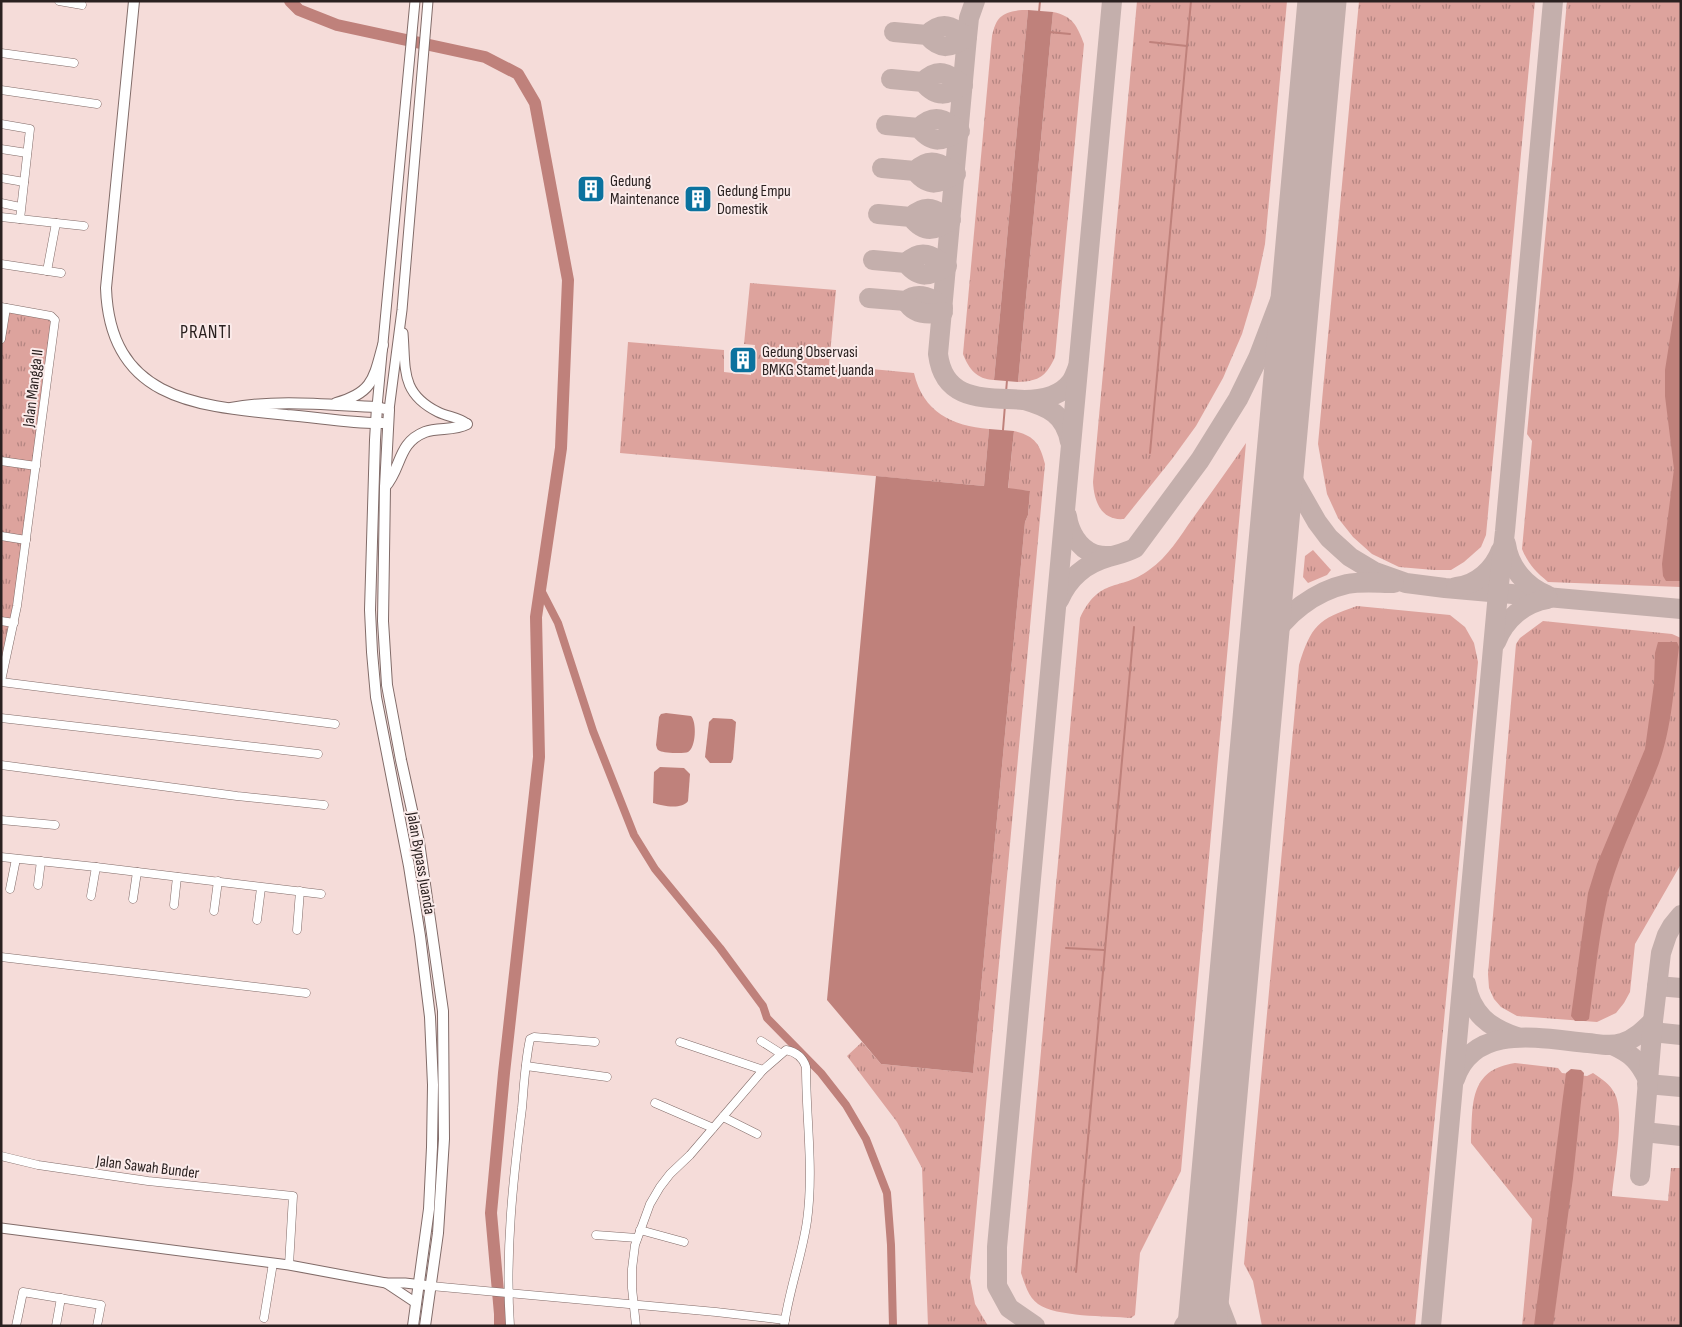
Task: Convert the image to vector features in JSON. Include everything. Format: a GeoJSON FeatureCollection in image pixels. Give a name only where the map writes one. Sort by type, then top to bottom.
{"type":"FeatureCollection","features":[{"type":"Feature","properties":{"kind":"main road"},"geometry":{"type":"LineString","coordinates":[[134,1],[108,262],[107,306],[111,326],[126,359],[142,376],[160,389],[196,403],[376,423],[388,422]]}},
{"type":"Feature","properties":{"kind":"main road"},"geometry":{"type":"LineString","coordinates":[[331,405],[358,395],[365,390],[374,374],[383,345]]}},
{"type":"Feature","properties":{"kind":"main road"},"geometry":{"type":"LineString","coordinates":[[231,408],[251,404],[331,405],[377,407],[389,410]]}},
{"type":"Feature","properties":{"kind":"main road","name":"Jalan Bypass Juanda"},"geometry":{"type":"LineString","coordinates":[[377,407],[370,610],[372,652],[376,697],[409,866],[430,1017],[432,1147],[428,1209],[413,1326]]}},
{"type":"Feature","properties":{"kind":"main road","name":"Jalan Bypass Juanda"},"geometry":{"type":"LineString","coordinates":[[389,410],[384,487],[383,621],[387,685],[419,842],[443,1011],[444,1139],[438,1233],[425,1326]]}},
{"type":"Feature","properties":{"kind":"main road"},"geometry":{"type":"LineString","coordinates":[[384,487],[393,476],[402,451],[410,441],[429,430],[459,428],[467,424]]}},
{"type":"Feature","properties":{"kind":"main road"},"geometry":{"type":"LineString","coordinates":[[432,1103],[438,1100],[444,1102]]}},
{"type":"Feature","properties":{"kind":"street"},"geometry":{"type":"LineString","coordinates":[[59,1],[82,5]]}},
{"type":"Feature","properties":{"kind":"street"},"geometry":{"type":"LineString","coordinates":[[377,407],[415,1]]}},
{"type":"Feature","properties":{"kind":"street"},"geometry":{"type":"LineString","coordinates":[[389,410],[402,310],[428,1]]}},
{"type":"Feature","properties":{"kind":"street"},"geometry":{"type":"LineString","coordinates":[[1,53],[74,63]]}},
{"type":"Feature","properties":{"kind":"street"},"geometry":{"type":"LineString","coordinates":[[1,90],[98,104]]}},
{"type":"Feature","properties":{"kind":"street"},"geometry":{"type":"LineString","coordinates":[[1,124],[29,128],[20,219]]}},
{"type":"Feature","properties":{"kind":"street"},"geometry":{"type":"LineString","coordinates":[[1,149],[27,153]]}},
{"type":"Feature","properties":{"kind":"street"},"geometry":{"type":"LineString","coordinates":[[1,178],[24,182]]}},
{"type":"Feature","properties":{"kind":"street"},"geometry":{"type":"LineString","coordinates":[[1,203],[20,207]]}},
{"type":"Feature","properties":{"kind":"street"},"geometry":{"type":"LineString","coordinates":[[1,217],[84,226]]}},
{"type":"Feature","properties":{"kind":"street"},"geometry":{"type":"LineString","coordinates":[[47,271],[56,223]]}},
{"type":"Feature","properties":{"kind":"street"},"geometry":{"type":"LineString","coordinates":[[1,264],[61,273]]}},
{"type":"Feature","properties":{"kind":"street"},"geometry":{"type":"LineString","coordinates":[[1,339],[3,307]]}},
{"type":"Feature","properties":{"kind":"street","name":"Jalan Mangga II"},"geometry":{"type":"LineString","coordinates":[[1,682],[3,662],[14,623],[55,320],[52,316],[3,307]]}},
{"type":"Feature","properties":{"kind":"street"},"geometry":{"type":"LineString","coordinates":[[402,310],[405,372],[410,389],[418,398],[433,409],[460,419],[467,424]]}},
{"type":"Feature","properties":{"kind":"street"},"geometry":{"type":"LineString","coordinates":[[1,461],[36,466]]}},
{"type":"Feature","properties":{"kind":"street"},"geometry":{"type":"LineString","coordinates":[[1,536],[26,540]]}},
{"type":"Feature","properties":{"kind":"street"},"geometry":{"type":"LineString","coordinates":[[1,621],[14,623]]}},
{"type":"Feature","properties":{"kind":"street"},"geometry":{"type":"LineString","coordinates":[[1,682],[335,724]]}},
{"type":"Feature","properties":{"kind":"street"},"geometry":{"type":"LineString","coordinates":[[1,718],[318,754]]}},
{"type":"Feature","properties":{"kind":"street"},"geometry":{"type":"LineString","coordinates":[[1,766],[324,806]]}},
{"type":"Feature","properties":{"kind":"street"},"geometry":{"type":"LineString","coordinates":[[1,820],[55,826]]}},
{"type":"Feature","properties":{"kind":"street"},"geometry":{"type":"LineString","coordinates":[[1,858],[96,867],[321,894]]}},
{"type":"Feature","properties":{"kind":"street"},"geometry":{"type":"LineString","coordinates":[[10,889],[16,859]]}},
{"type":"Feature","properties":{"kind":"street"},"geometry":{"type":"LineString","coordinates":[[38,885],[42,861]]}},
{"type":"Feature","properties":{"kind":"street"},"geometry":{"type":"LineString","coordinates":[[91,896],[96,867]]}},
{"type":"Feature","properties":{"kind":"street"},"geometry":{"type":"LineString","coordinates":[[133,899],[137,872]]}},
{"type":"Feature","properties":{"kind":"street"},"geometry":{"type":"LineString","coordinates":[[174,905],[177,877]]}},
{"type":"Feature","properties":{"kind":"street"},"geometry":{"type":"LineString","coordinates":[[214,911],[218,882]]}},
{"type":"Feature","properties":{"kind":"street"},"geometry":{"type":"LineString","coordinates":[[257,920],[261,888]]}},
{"type":"Feature","properties":{"kind":"street"},"geometry":{"type":"LineString","coordinates":[[297,930],[300,891]]}},
{"type":"Feature","properties":{"kind":"street"},"geometry":{"type":"LineString","coordinates":[[1,957],[306,993]]}},
{"type":"Feature","properties":{"kind":"street"},"geometry":{"type":"LineString","coordinates":[[510,1326],[506,1292],[515,1160],[529,1044],[532,1037],[595,1042]]}},
{"type":"Feature","properties":{"kind":"street"},"geometry":{"type":"LineString","coordinates":[[761,1041],[780,1053]]}},
{"type":"Feature","properties":{"kind":"street"},"geometry":{"type":"LineString","coordinates":[[680,1042],[763,1070]]}},
{"type":"Feature","properties":{"kind":"street"},"geometry":{"type":"LineString","coordinates":[[1,1228],[289,1265],[386,1283],[419,1284],[634,1306],[716,1312],[784,1323],[807,1220],[810,1154],[806,1067],[804,1061],[798,1055],[786,1050],[780,1053],[777,1059],[763,1070],[660,1187],[650,1204],[637,1238],[632,1269],[634,1306],[636,1326]]}},
{"type":"Feature","properties":{"kind":"street"},"geometry":{"type":"LineString","coordinates":[[526,1066],[607,1077]]}},
{"type":"Feature","properties":{"kind":"street"},"geometry":{"type":"LineString","coordinates":[[655,1103],[713,1128]]}},
{"type":"Feature","properties":{"kind":"street"},"geometry":{"type":"LineString","coordinates":[[723,1117],[756,1134]]}},
{"type":"Feature","properties":{"kind":"street","name":"Jalan Sawah Bunder"},"geometry":{"type":"LineString","coordinates":[[1,1156],[38,1165],[148,1181],[293,1196],[289,1265]]}},
{"type":"Feature","properties":{"kind":"street"},"geometry":{"type":"LineString","coordinates":[[640,1230],[684,1242]]}},
{"type":"Feature","properties":{"kind":"street"},"geometry":{"type":"LineString","coordinates":[[596,1235],[637,1238]]}},
{"type":"Feature","properties":{"kind":"street"},"geometry":{"type":"LineString","coordinates":[[264,1318],[273,1263]]}},
{"type":"Feature","properties":{"kind":"street"},"geometry":{"type":"LineString","coordinates":[[386,1283],[416,1304]]}},
{"type":"Feature","properties":{"kind":"street"},"geometry":{"type":"LineString","coordinates":[[16,1326],[22,1292],[101,1305],[97,1326]]}},
{"type":"Feature","properties":{"kind":"street"},"geometry":{"type":"LineString","coordinates":[[56,1326],[61,1298]]}},
{"type":"Feature","properties":{"kind":"green space"},"geometry":{"type":"Polygon","coordinates":[[[1137,1],[1287,1],[1265,244],[1256,287],[1242,334],[1223,378],[1196,426],[1124,519],[1116,519],[1104,513],[1100,508],[1095,496],[1093,482],[1137,1]]]}},
{"type":"Feature","properties":{"kind":"green space"},"geometry":{"type":"Polygon","coordinates":[[[1359,1],[1535,1],[1486,535],[1481,547],[1464,562],[1451,570],[1399,567],[1372,554],[1353,537],[1338,518],[1327,494],[1318,444],[1359,1]]]}},
{"type":"Feature","properties":{"kind":"green space"},"geometry":{"type":"Polygon","coordinates":[[[1567,1],[1681,1],[1681,587],[1548,582],[1533,567],[1522,549],[1532,441],[1527,434],[1567,1]]]}},
{"type":"Feature","properties":{"kind":"green space"},"geometry":{"type":"Polygon","coordinates":[[[1028,10],[994,380],[982,378],[974,372],[963,354],[992,36],[996,24],[1001,17],[1009,12],[1028,10]]]}},
{"type":"Feature","properties":{"kind":"green space"},"geometry":{"type":"Polygon","coordinates":[[[1053,12],[1070,19],[1079,32],[1084,44],[1055,357],[1049,369],[1037,379],[1018,382],[1053,12]]]}},
{"type":"Feature","properties":{"kind":"green space"},"geometry":{"type":"Polygon","coordinates":[[[750,283],[836,290],[829,365],[914,373],[924,398],[941,414],[963,424],[989,429],[984,486],[620,453],[628,342],[724,350],[724,372],[751,375],[755,345],[744,344],[750,283]]]}},
{"type":"Feature","properties":{"kind":"green space"},"geometry":{"type":"Polygon","coordinates":[[[1,307],[53,317],[19,593],[1,662],[1,307]]]}},
{"type":"Feature","properties":{"kind":"green space"},"geometry":{"type":"Polygon","coordinates":[[[1014,431],[1027,435],[1036,442],[1045,464],[970,1278],[975,1304],[988,1326],[928,1326],[922,1168],[897,1122],[847,1056],[862,1042],[881,1064],[973,1073],[1025,522],[1028,515],[1030,491],[1008,489],[1014,431]]]}},
{"type":"Feature","properties":{"kind":"green space"},"geometry":{"type":"Polygon","coordinates":[[[1246,443],[1181,1171],[1140,1253],[1135,1315],[1131,1318],[1069,1314],[1038,1304],[1027,1290],[1021,1273],[1080,618],[1087,605],[1103,590],[1138,577],[1156,565],[1168,553],[1246,443]]]}},
{"type":"Feature","properties":{"kind":"green space"},"geometry":{"type":"Polygon","coordinates":[[[1313,550],[1331,570],[1327,575],[1308,583],[1303,577],[1305,556],[1313,550]]]}},
{"type":"Feature","properties":{"kind":"green space"},"geometry":{"type":"Polygon","coordinates":[[[1357,606],[1450,615],[1465,627],[1474,643],[1478,662],[1415,1326],[1262,1326],[1253,1281],[1244,1264],[1299,665],[1308,641],[1318,626],[1333,615],[1357,606]]]}},
{"type":"Feature","properties":{"kind":"green space"},"geometry":{"type":"Polygon","coordinates":[[[1543,621],[1672,634],[1681,638],[1681,864],[1635,944],[1630,992],[1616,1013],[1597,1022],[1517,1016],[1501,1007],[1494,999],[1489,988],[1488,974],[1516,644],[1520,638],[1543,621]]]}},
{"type":"Feature","properties":{"kind":"green space"},"geometry":{"type":"Polygon","coordinates":[[[1515,1063],[1558,1068],[1562,1073],[1587,1076],[1593,1073],[1611,1087],[1618,1103],[1619,1115],[1618,1144],[1612,1196],[1668,1201],[1671,1168],[1681,1168],[1681,1326],[1522,1326],[1532,1219],[1471,1143],[1473,1103],[1481,1081],[1489,1073],[1500,1067],[1515,1063]]]}},
{"type":"Feature","properties":{"kind":"shaded area"},"geometry":{"type":"Polygon","coordinates":[[[1028,10],[1053,12],[1018,382],[994,380],[1028,10]]]}},
{"type":"Feature","properties":{"kind":"shaded area"},"geometry":{"type":"Polygon","coordinates":[[[1681,268],[1681,581],[1666,581],[1663,576],[1662,564],[1674,469],[1665,396],[1665,370],[1681,268]]]}},
{"type":"Feature","properties":{"kind":"shaded area"},"geometry":{"type":"Polygon","coordinates":[[[989,429],[1014,431],[1008,488],[1030,491],[1028,515],[1025,522],[973,1073],[881,1064],[827,1000],[876,476],[984,486],[989,429]]]}},
{"type":"Feature","properties":{"kind":"shaded area"},"geometry":{"type":"Polygon","coordinates":[[[1658,642],[1677,642],[1679,647],[1667,735],[1659,763],[1620,858],[1609,891],[1589,1019],[1586,1021],[1575,1021],[1571,1016],[1588,893],[1597,864],[1645,749],[1654,684],[1655,653],[1658,642]]]}},
{"type":"Feature","properties":{"kind":"shaded area"},"geometry":{"type":"Polygon","coordinates":[[[661,714],[691,716],[693,719],[695,729],[694,740],[691,750],[688,752],[670,753],[657,749],[659,717],[661,714]]]}},
{"type":"Feature","properties":{"kind":"shaded area"},"geometry":{"type":"Polygon","coordinates":[[[713,718],[732,719],[736,722],[733,759],[731,763],[710,763],[705,757],[709,722],[713,718]]]}},
{"type":"Feature","properties":{"kind":"shaded area"},"geometry":{"type":"Polygon","coordinates":[[[660,767],[684,768],[690,774],[688,801],[685,804],[672,806],[653,803],[654,772],[660,767]]]}},
{"type":"Feature","properties":{"kind":"shaded area"},"geometry":{"type":"Polygon","coordinates":[[[1571,1069],[1581,1070],[1584,1073],[1573,1178],[1553,1326],[1534,1326],[1566,1073],[1571,1069]]]}},
{"type":"Feature","properties":{"kind":"waterway"},"geometry":{"type":"LineString","coordinates":[[290,1],[299,10],[337,25],[485,57],[518,74],[535,103],[568,280],[561,448],[536,617],[539,757],[504,1073],[491,1213],[500,1326]]}},
{"type":"Feature","properties":{"kind":"waterway"},"geometry":{"type":"LineString","coordinates":[[1039,12],[1040,1]]}},
{"type":"Feature","properties":{"kind":"waterway"},"geometry":{"type":"LineString","coordinates":[[1150,453],[1191,1]]}},
{"type":"Feature","properties":{"kind":"waterway"},"geometry":{"type":"LineString","coordinates":[[1049,32],[1070,34]]}},
{"type":"Feature","properties":{"kind":"waterway"},"geometry":{"type":"LineString","coordinates":[[1150,42],[1187,46]]}},
{"type":"Feature","properties":{"kind":"waterway"},"geometry":{"type":"LineString","coordinates":[[1003,430],[1007,380]]}},
{"type":"Feature","properties":{"kind":"waterway"},"geometry":{"type":"LineString","coordinates":[[540,588],[558,623],[593,731],[634,835],[655,869],[720,948],[763,1006],[767,1018],[821,1073],[846,1105],[866,1139],[887,1193],[891,1245],[893,1326]]}},
{"type":"Feature","properties":{"kind":"waterway"},"geometry":{"type":"LineString","coordinates":[[1076,1272],[1134,627]]}},
{"type":"Feature","properties":{"kind":"waterway"},"geometry":{"type":"LineString","coordinates":[[1066,948],[1104,950]]}},
{"type":"Feature","properties":{"kind":"taxiway"},"geometry":{"type":"LineString","coordinates":[[975,1],[969,18],[967,37],[938,354],[942,370],[949,381],[958,389],[982,397],[1024,400]]}},
{"type":"Feature","properties":{"kind":"taxiway"},"geometry":{"type":"LineString","coordinates":[[1035,1326],[1009,1308],[997,1286],[997,1247],[1112,1]]}},
{"type":"Feature","properties":{"kind":"taxiway"},"geometry":{"type":"LineString","coordinates":[[1431,1326],[1553,1]]}},
{"type":"Feature","properties":{"kind":"taxiway"},"geometry":{"type":"LineString","coordinates":[[894,32],[927,35],[937,27],[947,26],[967,37],[956,44],[941,46],[927,35]]}},
{"type":"Feature","properties":{"kind":"taxiway"},"geometry":{"type":"LineString","coordinates":[[891,79],[923,82],[933,74],[943,73],[953,77],[963,85],[942,94],[932,91],[923,82]]}},
{"type":"Feature","properties":{"kind":"taxiway"},"geometry":{"type":"LineString","coordinates":[[886,125],[919,128],[930,120],[940,119],[960,131],[938,140],[929,137],[919,128]]}},
{"type":"Feature","properties":{"kind":"taxiway"},"geometry":{"type":"LineString","coordinates":[[882,168],[915,171],[920,166],[930,162],[940,164],[956,174],[934,183],[925,180],[915,171]]}},
{"type":"Feature","properties":{"kind":"taxiway"},"geometry":{"type":"LineString","coordinates":[[878,214],[911,217],[921,210],[931,209],[951,220],[940,227],[930,229],[920,226],[911,217]]}},
{"type":"Feature","properties":{"kind":"taxiway"},"geometry":{"type":"LineString","coordinates":[[1059,600],[1073,578],[1092,563],[1135,548],[1200,460],[1238,399],[1258,358],[1300,248]]}},
{"type":"Feature","properties":{"kind":"taxiway"},"geometry":{"type":"LineString","coordinates":[[873,260],[906,263],[911,258],[922,254],[931,256],[947,266],[925,275],[916,272],[906,263]]}},
{"type":"Feature","properties":{"kind":"taxiway"},"geometry":{"type":"LineString","coordinates":[[869,298],[906,301],[916,296],[921,296],[935,301],[943,308]]}},
{"type":"Feature","properties":{"kind":"taxiway"},"geometry":{"type":"LineString","coordinates":[[906,301],[909,306],[922,313],[943,312]]}},
{"type":"Feature","properties":{"kind":"taxiway"},"geometry":{"type":"LineString","coordinates":[[1070,442],[1068,432],[1060,418],[1048,409],[1024,400],[1050,397],[1062,391],[1071,382],[1078,367]]}},
{"type":"Feature","properties":{"kind":"taxiway"},"geometry":{"type":"LineString","coordinates":[[1282,443],[1293,480],[1317,522],[1329,538],[1350,557],[1375,572],[1406,583],[1445,588],[1681,609]]}},
{"type":"Feature","properties":{"kind":"taxiway"},"geometry":{"type":"LineString","coordinates":[[1067,516],[1072,533],[1083,548],[1096,555],[1110,556]]}},
{"type":"Feature","properties":{"kind":"taxiway"},"geometry":{"type":"LineString","coordinates":[[1506,544],[1511,561],[1520,575],[1532,587],[1547,595]]}},
{"type":"Feature","properties":{"kind":"taxiway"},"geometry":{"type":"LineString","coordinates":[[1456,587],[1464,586],[1484,575],[1494,564],[1501,550]]}},
{"type":"Feature","properties":{"kind":"taxiway"},"geometry":{"type":"LineString","coordinates":[[1262,666],[1268,646],[1275,633],[1292,614],[1312,598],[1335,587],[1347,584],[1365,582],[1394,583]]}},
{"type":"Feature","properties":{"kind":"taxiway"},"geometry":{"type":"LineString","coordinates":[[1496,642],[1505,626],[1516,613],[1531,604],[1548,599]]}},
{"type":"Feature","properties":{"kind":"taxiway"},"geometry":{"type":"LineString","coordinates":[[1640,1176],[1653,1021],[1661,953],[1667,935],[1681,915]]}},
{"type":"Feature","properties":{"kind":"taxiway"},"geometry":{"type":"LineString","coordinates":[[1466,984],[1472,1003],[1483,1018],[1498,1029],[1517,1037]]}},
{"type":"Feature","properties":{"kind":"taxiway"},"geometry":{"type":"LineString","coordinates":[[1657,986],[1681,988]]}},
{"type":"Feature","properties":{"kind":"taxiway"},"geometry":{"type":"LineString","coordinates":[[1455,1079],[1464,1061],[1477,1049],[1494,1042],[1512,1038],[1531,1038],[1614,1045],[1631,1039],[1653,1021]]}},
{"type":"Feature","properties":{"kind":"taxiway"},"geometry":{"type":"LineString","coordinates":[[1652,1032],[1681,1035]]}},
{"type":"Feature","properties":{"kind":"taxiway"},"geometry":{"type":"LineString","coordinates":[[1612,1045],[1634,1059],[1648,1080]]}},
{"type":"Feature","properties":{"kind":"taxiway"},"geometry":{"type":"LineString","coordinates":[[1647,1084],[1681,1087]]}},
{"type":"Feature","properties":{"kind":"taxiway"},"geometry":{"type":"LineString","coordinates":[[1644,1132],[1681,1136]]}},
{"type":"Feature","properties":{"kind":"taxiway"},"geometry":{"type":"LineString","coordinates":[[1208,1253],[1215,1295],[1227,1326]]}},
{"type":"Feature","properties":{"kind":"taxiway"},"geometry":{"type":"LineString","coordinates":[[1184,1326],[1198,1307],[1206,1284]]}},
{"type":"Feature","properties":{"kind":"runway"},"geometry":{"type":"LineString","coordinates":[[1202,1326],[1322,1]]}},
{"type":"Feature","properties":{"kind":"place","name":"Gedung Maintenance"},"geometry":{"type":"Point","coordinates":[591,189]}},
{"type":"Feature","properties":{"kind":"place","name":"Gedung Empu Domestik"},"geometry":{"type":"Point","coordinates":[698,199]}},
{"type":"Feature","properties":{"kind":"place","name":"Gedung Observasi BMKG Stamet Juanda"},"geometry":{"type":"Point","coordinates":[743,360]}},
{"type":"Feature","properties":{"kind":"district","name":"PRANTI"},"geometry":{"type":"Point","coordinates":[206,331]}}]}
